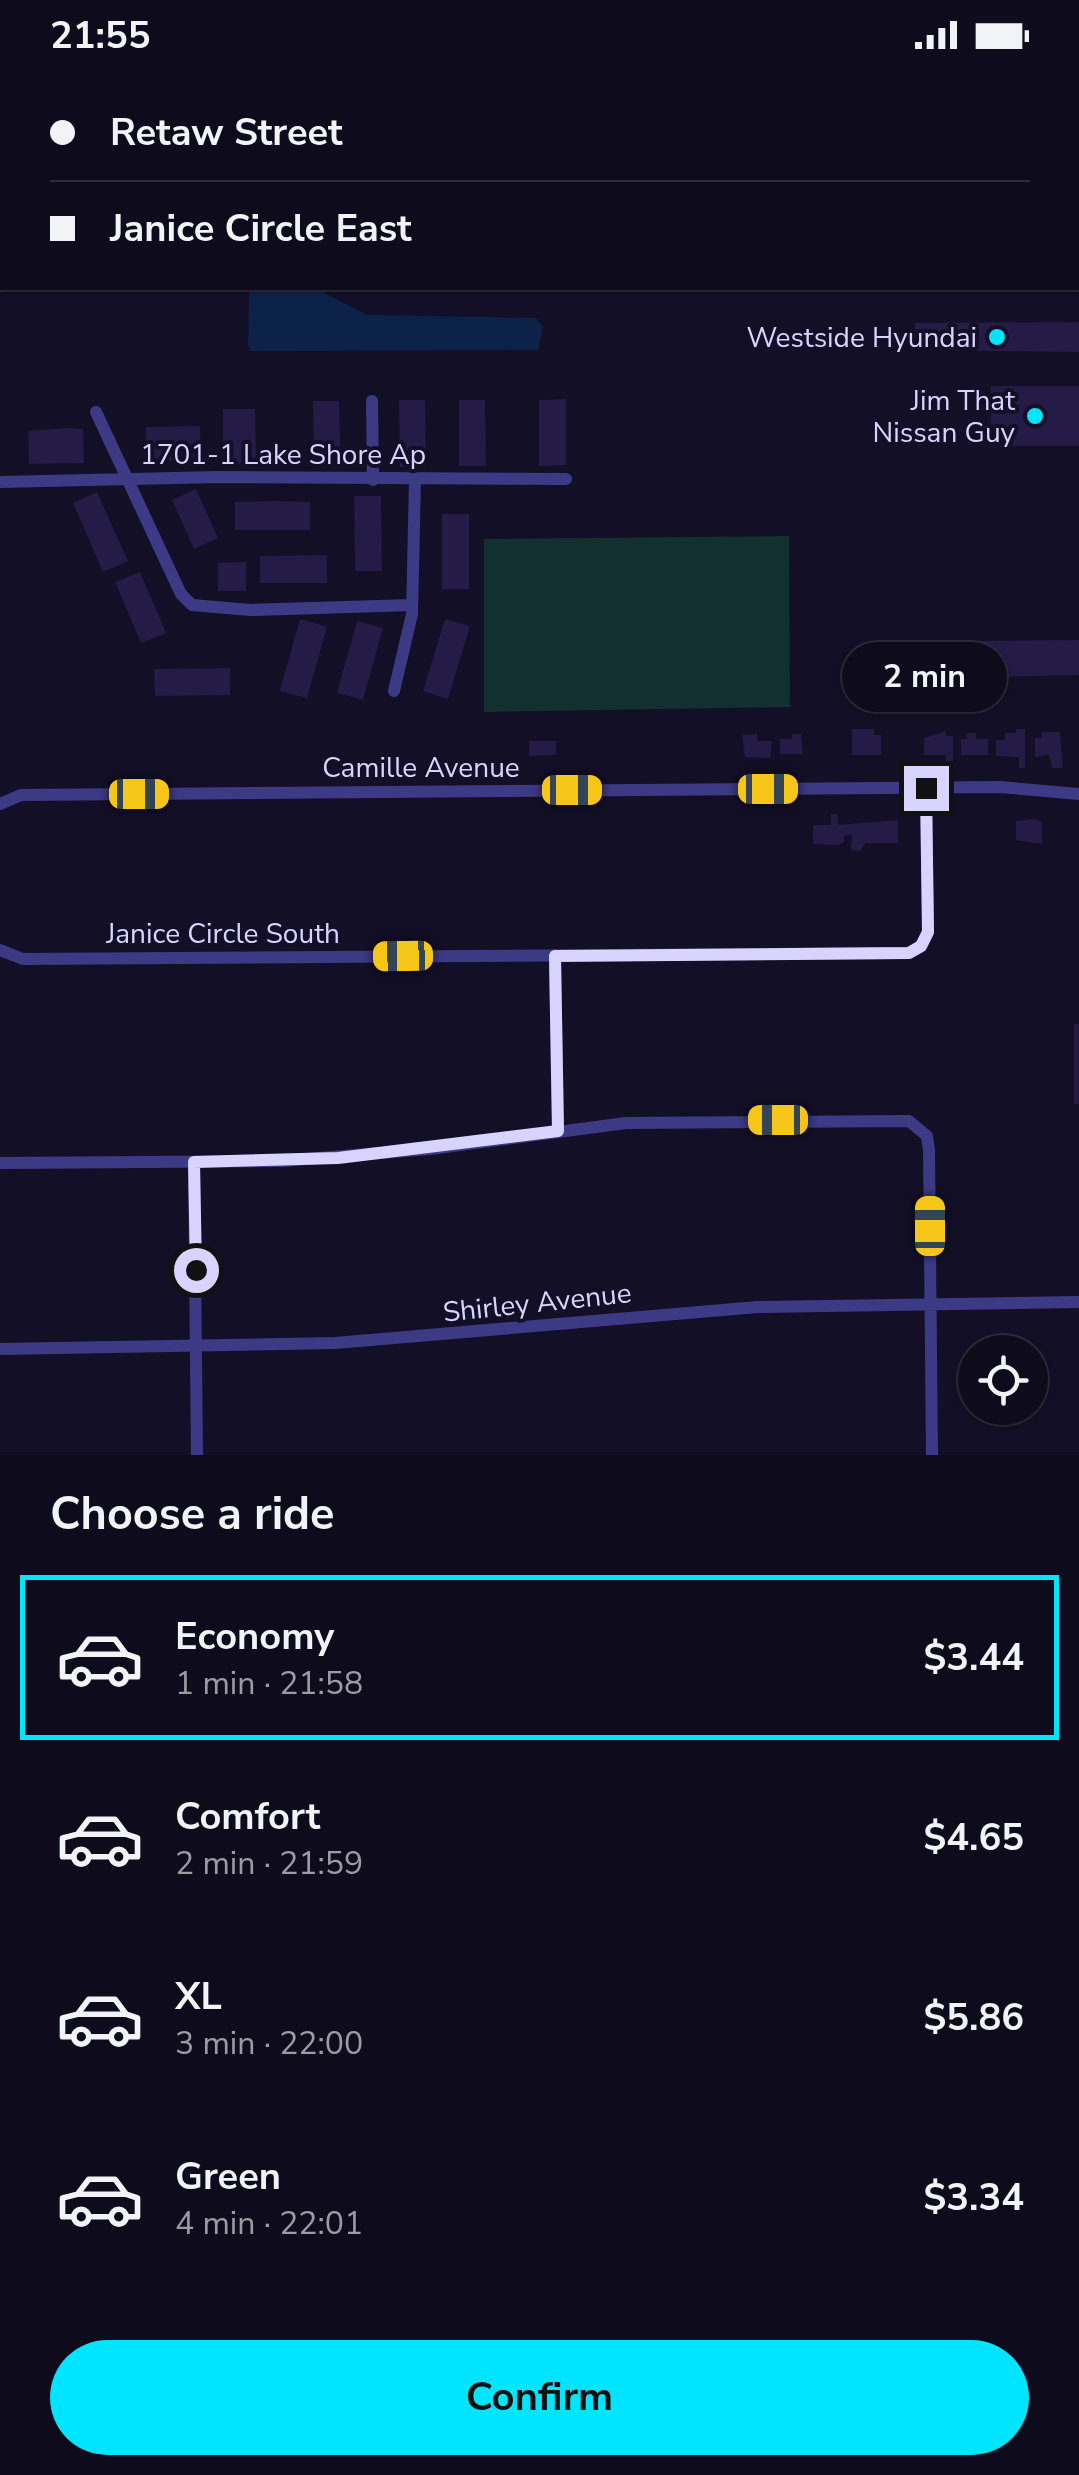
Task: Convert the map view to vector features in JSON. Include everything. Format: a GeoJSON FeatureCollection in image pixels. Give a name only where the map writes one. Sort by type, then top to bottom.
{"type":"FeatureCollection","features":[{"type":"Feature","properties":{"kind":"street"},"geometry":{"type":"LineString","coordinates":[[372,402],[373,480]]}},
{"type":"Feature","properties":{"kind":"street"},"geometry":{"type":"LineString","coordinates":[[96,412],[181,594],[192,605],[250,610],[412,605]]}},
{"type":"Feature","properties":{"kind":"street","name":"1701-1 Lake Shore Ap"},"geometry":{"type":"LineString","coordinates":[[0,482],[566,479]]}},
{"type":"Feature","properties":{"kind":"street"},"geometry":{"type":"LineString","coordinates":[[394,691],[408,641],[412,605],[415,480]]}},
{"type":"Feature","properties":{"kind":"street","name":"Janice Circle South"},"geometry":{"type":"LineString","coordinates":[[2,952],[23,960],[909,953],[921,946],[928,932],[926,788]]}},
{"type":"Feature","properties":{"kind":"street","name":"Camille Avenue"},"geometry":{"type":"LineString","coordinates":[[2,802],[21,794],[1015,788],[1079,794]]}},
{"type":"Feature","properties":{"kind":"street"},"geometry":{"type":"LineString","coordinates":[[555,956],[558,1131]]}},
{"type":"Feature","properties":{"kind":"street"},"geometry":{"type":"LineString","coordinates":[[0,1163],[338,1158],[660,1121],[896,1119],[920,1127],[930,1150],[932,1455]]}},
{"type":"Feature","properties":{"kind":"street"},"geometry":{"type":"LineString","coordinates":[[194,1162],[197,1455]]}},
{"type":"Feature","properties":{"kind":"street","name":"Shirley Avenue"},"geometry":{"type":"LineString","coordinates":[[0,1349],[354,1342],[707,1310],[930,1302],[1079,1302]]}},
{"type":"Feature","properties":{"kind":"green space"},"geometry":{"type":"Polygon","coordinates":[[[789,536],[790,707],[484,712],[484,539],[789,536]]]}},
{"type":"Feature","properties":{"kind":"water"},"geometry":{"type":"Polygon","coordinates":[[[249,290],[319,290],[367,315],[536,318],[543,327],[538,350],[251,351],[249,290]]]}},
{"type":"Feature","properties":{"kind":"building","name":"Westside Hyundai"},"geometry":{"type":"Polygon","coordinates":[[[1079,322],[1079,352],[915,350],[915,323],[1079,322]]]}},
{"type":"Feature","properties":{"kind":"building","name":"Jim That Nissan Guy"},"geometry":{"type":"Polygon","coordinates":[[[991,386],[1079,386],[1079,446],[991,446],[991,386]]]}},
{"type":"Feature","properties":{"kind":"building"},"geometry":{"type":"Polygon","coordinates":[[[566,399],[566,465],[539,466],[539,400],[566,399]]]}},
{"type":"Feature","properties":{"kind":"building"},"geometry":{"type":"Polygon","coordinates":[[[399,400],[425,400],[426,467],[400,467],[399,400]]]}},
{"type":"Feature","properties":{"kind":"building"},"geometry":{"type":"Polygon","coordinates":[[[459,400],[485,400],[486,466],[459,466],[459,400]]]}},
{"type":"Feature","properties":{"kind":"building"},"geometry":{"type":"Polygon","coordinates":[[[313,401],[339,401],[341,467],[314,468],[313,401]]]}},
{"type":"Feature","properties":{"kind":"building"},"geometry":{"type":"Polygon","coordinates":[[[223,409],[255,409],[256,463],[223,464],[223,409]]]}},
{"type":"Feature","properties":{"kind":"building"},"geometry":{"type":"Polygon","coordinates":[[[200,426],[201,460],[146,461],[146,427],[200,426]]]}},
{"type":"Feature","properties":{"kind":"building"},"geometry":{"type":"Polygon","coordinates":[[[83,429],[84,463],[29,464],[28,431],[83,429]]]}},
{"type":"Feature","properties":{"kind":"building"},"geometry":{"type":"Polygon","coordinates":[[[196,489],[218,538],[194,549],[172,500],[196,489]]]}},
{"type":"Feature","properties":{"kind":"building"},"geometry":{"type":"Polygon","coordinates":[[[97,492],[128,561],[103,572],[73,503],[97,492]]]}},
{"type":"Feature","properties":{"kind":"building"},"geometry":{"type":"Polygon","coordinates":[[[354,496],[381,496],[382,571],[355,571],[354,496]]]}},
{"type":"Feature","properties":{"kind":"building"},"geometry":{"type":"Polygon","coordinates":[[[235,502],[310,502],[310,530],[235,530],[235,502]]]}},
{"type":"Feature","properties":{"kind":"building"},"geometry":{"type":"Polygon","coordinates":[[[442,514],[469,514],[469,589],[442,589],[442,514]]]}},
{"type":"Feature","properties":{"kind":"building"},"geometry":{"type":"Polygon","coordinates":[[[327,555],[327,583],[260,583],[260,556],[327,555]]]}},
{"type":"Feature","properties":{"kind":"building"},"geometry":{"type":"Polygon","coordinates":[[[246,562],[246,591],[218,591],[218,563],[246,562]]]}},
{"type":"Feature","properties":{"kind":"building"},"geometry":{"type":"Polygon","coordinates":[[[140,572],[166,633],[141,643],[115,582],[140,572]]]}},
{"type":"Feature","properties":{"kind":"building"},"geometry":{"type":"Polygon","coordinates":[[[300,619],[327,627],[307,698],[280,691],[300,619]]]}},
{"type":"Feature","properties":{"kind":"building"},"geometry":{"type":"Polygon","coordinates":[[[445,619],[470,626],[448,699],[423,691],[445,619]]]}},
{"type":"Feature","properties":{"kind":"building"},"geometry":{"type":"Polygon","coordinates":[[[357,621],[383,628],[363,700],[337,693],[357,621]]]}},
{"type":"Feature","properties":{"kind":"building"},"geometry":{"type":"Polygon","coordinates":[[[1079,640],[1079,675],[990,677],[990,656],[976,656],[976,641],[1079,640]]]}},
{"type":"Feature","properties":{"kind":"building"},"geometry":{"type":"Polygon","coordinates":[[[230,668],[230,695],[155,696],[154,669],[230,668]]]}},
{"type":"Feature","properties":{"kind":"building"},"geometry":{"type":"Polygon","coordinates":[[[852,729],[874,729],[874,735],[881,735],[881,755],[852,755],[852,729]]]}},
{"type":"Feature","properties":{"kind":"building"},"geometry":{"type":"Polygon","coordinates":[[[1016,729],[1025,729],[1025,768],[1019,768],[1019,757],[996,756],[996,740],[1005,740],[1005,733],[1016,733],[1016,729]]]}},
{"type":"Feature","properties":{"kind":"building"},"geometry":{"type":"Polygon","coordinates":[[[946,731],[946,736],[953,736],[953,766],[946,766],[946,755],[924,755],[924,738],[946,731]]]}},
{"type":"Feature","properties":{"kind":"building"},"geometry":{"type":"Polygon","coordinates":[[[1042,732],[1060,732],[1063,768],[1052,768],[1049,755],[1035,757],[1035,738],[1042,738],[1042,732]]]}},
{"type":"Feature","properties":{"kind":"building"},"geometry":{"type":"Polygon","coordinates":[[[967,733],[976,733],[976,739],[988,739],[988,755],[961,755],[961,739],[967,739],[967,733]]]}},
{"type":"Feature","properties":{"kind":"building"},"geometry":{"type":"Polygon","coordinates":[[[757,734],[757,741],[772,741],[770,758],[745,757],[742,735],[757,734]]]}},
{"type":"Feature","properties":{"kind":"building"},"geometry":{"type":"Polygon","coordinates":[[[792,734],[801,734],[803,754],[780,754],[780,739],[792,739],[792,734]]]}},
{"type":"Feature","properties":{"kind":"building"},"geometry":{"type":"Polygon","coordinates":[[[529,741],[556,741],[556,755],[529,756],[529,741]]]}},
{"type":"Feature","properties":{"kind":"building"},"geometry":{"type":"Polygon","coordinates":[[[831,814],[837,814],[838,825],[898,820],[898,843],[866,843],[860,851],[851,850],[852,835],[844,836],[844,842],[838,845],[813,844],[813,825],[831,825],[831,814]]]}},
{"type":"Feature","properties":{"kind":"building"},"geometry":{"type":"Polygon","coordinates":[[[1016,821],[1042,822],[1042,844],[1016,840],[1016,821]]]}},
{"type":"Feature","properties":{"kind":"building"},"geometry":{"type":"Polygon","coordinates":[[[1074,1024],[1079,1024],[1079,1104],[1074,1104],[1074,1024]]]}},
{"type":"Feature","properties":{"kind":"place","name":"Westside Hyundai"},"geometry":{"type":"Point","coordinates":[997,337]}},
{"type":"Feature","properties":{"kind":"place","name":"Jim That Nissan Guy"},"geometry":{"type":"Point","coordinates":[1035,416]}},
{"type":"Feature","properties":{"kind":"route"},"geometry":{"type":"LineString","coordinates":[[196,1270],[194,1162],[338,1158],[430,1150],[558,1131],[555,956],[909,953],[921,946],[928,932],[926,788]]}}]}
